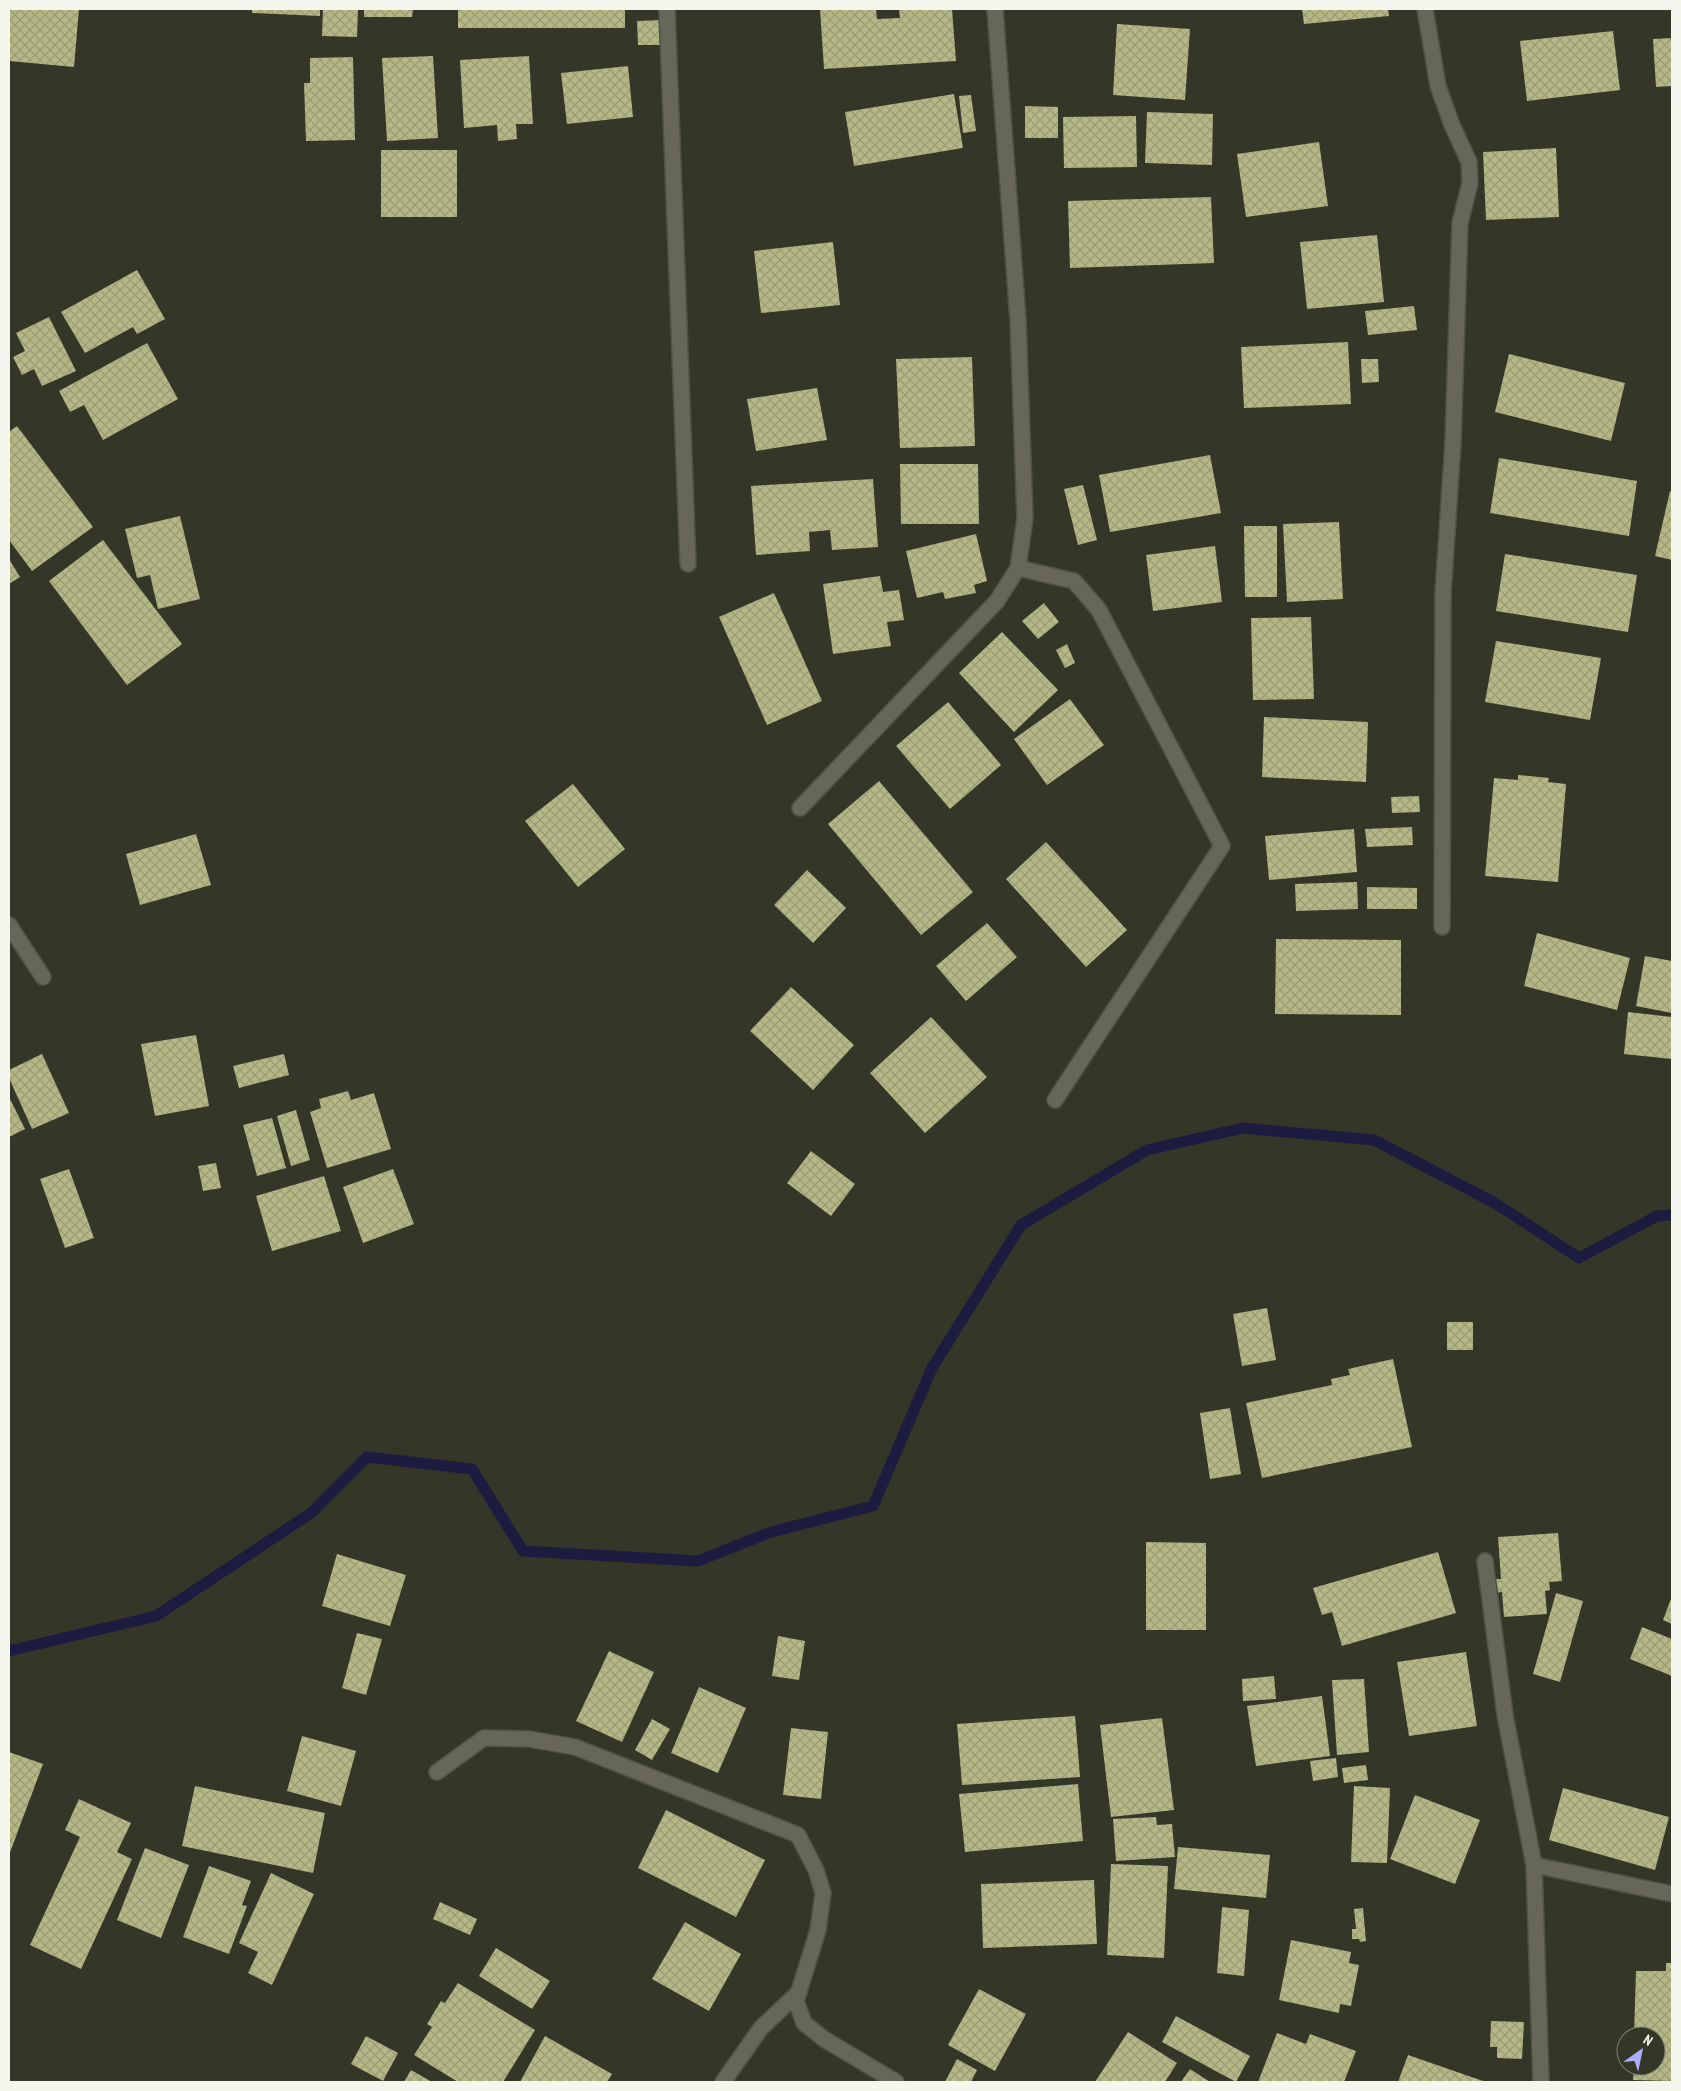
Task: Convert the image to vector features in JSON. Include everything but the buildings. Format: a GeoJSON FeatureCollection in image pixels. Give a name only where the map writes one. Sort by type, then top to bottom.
{"type":"FeatureCollection","features":[{"type":"Feature","properties":{"kind":"street"},"geometry":{"type":"LineString","coordinates":[[667,9],[688,564]]}},
{"type":"Feature","properties":{"kind":"street"},"geometry":{"type":"LineString","coordinates":[[800,808],[997,601],[1018,568],[1025,518],[1018,320],[995,9]]}},
{"type":"Feature","properties":{"kind":"street"},"geometry":{"type":"LineString","coordinates":[[1426,9],[1438,86],[1469,162],[1470,183],[1460,223],[1453,442],[1443,593],[1442,927]]}},
{"type":"Feature","properties":{"kind":"street"},"geometry":{"type":"LineString","coordinates":[[1018,568],[1074,581],[1099,610],[1222,846],[1055,1100]]}},
{"type":"Feature","properties":{"kind":"street"},"geometry":{"type":"LineString","coordinates":[[9,925],[43,977]]}},
{"type":"Feature","properties":{"kind":"street"},"geometry":{"type":"LineString","coordinates":[[1485,1562],[1505,1715],[1534,1865],[1541,2082]]}},
{"type":"Feature","properties":{"kind":"street"},"geometry":{"type":"LineString","coordinates":[[437,1772],[484,1738],[530,1739],[575,1747],[798,1835],[816,1870],[824,1893],[818,1930],[796,2001],[804,2023],[824,2039],[896,2082]]}},
{"type":"Feature","properties":{"kind":"street"},"geometry":{"type":"LineString","coordinates":[[1534,1865],[1672,1894]]}},
{"type":"Feature","properties":{"kind":"street"},"geometry":{"type":"LineString","coordinates":[[723,2082],[761,2028],[799,1992]]}},
{"type":"Feature","properties":{"kind":"waterway"},"geometry":{"type":"LineString","coordinates":[[9,1651],[156,1616],[311,1513],[367,1457],[472,1469],[523,1551],[698,1561],[771,1532],[873,1506],[932,1368],[1021,1225],[1147,1150],[1243,1128],[1374,1140],[1495,1203],[1579,1258],[1657,1216],[1672,1215]]}}]}
